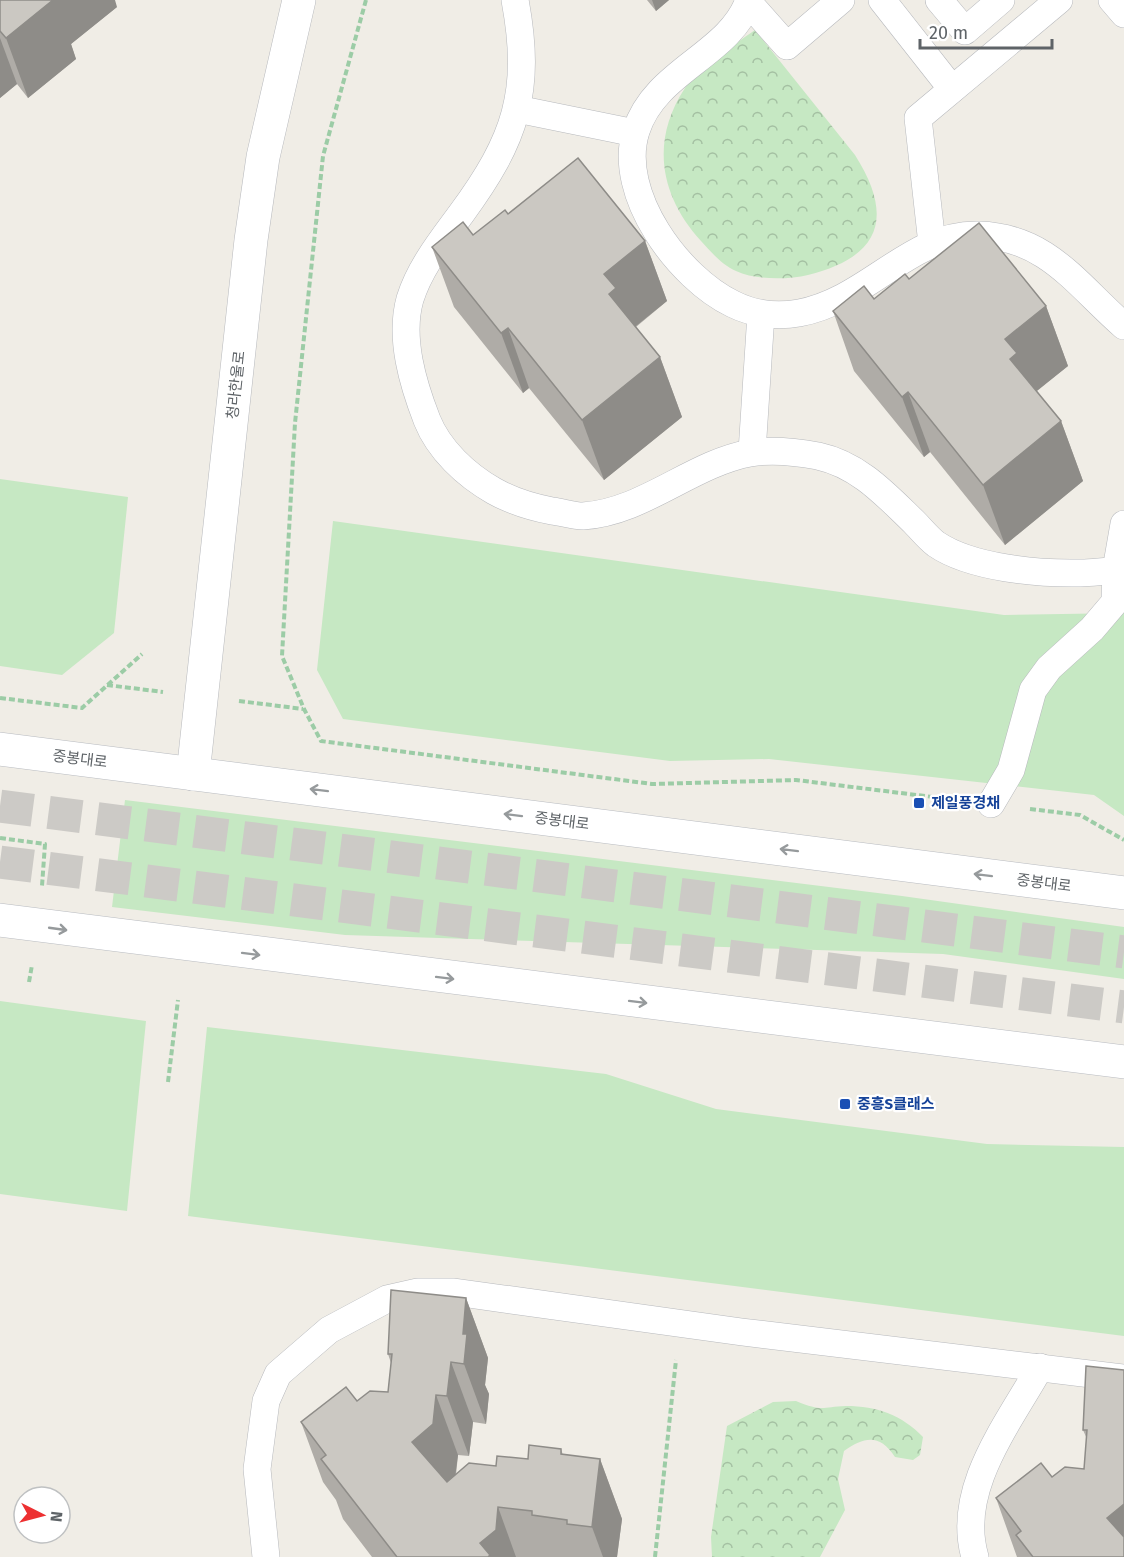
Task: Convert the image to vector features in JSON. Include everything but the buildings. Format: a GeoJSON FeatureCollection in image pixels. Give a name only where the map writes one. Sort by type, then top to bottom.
{"type":"FeatureCollection","features":[{"type":"Feature","properties":{"kind":"main road","name":"청라한울로"},"geometry":{"type":"LineString","coordinates":[[194,774],[251,240],[263,157],[299,0]]}},
{"type":"Feature","properties":{"kind":"main road","name":"중봉대로"},"geometry":{"type":"LineString","coordinates":[[0,749],[1124,893]]}},
{"type":"Feature","properties":{"kind":"main road"},"geometry":{"type":"LineString","coordinates":[[0,920],[1124,1062]]}},
{"type":"Feature","properties":{"kind":"main road"},"geometry":{"type":"LineString","coordinates":[[1041,1051],[1124,1043]]}},
{"type":"Feature","properties":{"kind":"lane"},"geometry":{"type":"LineString","coordinates":[[515,0],[523,54],[517,109],[503,151],[422,269],[410,301],[407,328],[410,370],[433,434],[452,459],[478,482],[499,493],[537,508],[580,516],[614,510],[719,462],[752,452],[787,451],[820,456],[852,467],[881,490],[936,544],[965,558],[1002,567],[1036,570],[1080,573],[1120,571]]}},
{"type":"Feature","properties":{"kind":"lane"},"geometry":{"type":"LineString","coordinates":[[748,1],[787,45],[841,0]]}},
{"type":"Feature","properties":{"kind":"lane"},"geometry":{"type":"LineString","coordinates":[[882,0],[952,88]]}},
{"type":"Feature","properties":{"kind":"lane"},"geometry":{"type":"LineString","coordinates":[[932,244],[918,118],[1059,0]]}},
{"type":"Feature","properties":{"kind":"lane"},"geometry":{"type":"LineString","coordinates":[[1112,0],[1124,14]]}},
{"type":"Feature","properties":{"kind":"lane"},"geometry":{"type":"LineString","coordinates":[[748,1],[744,15],[724,36],[661,88],[643,112],[635,134],[631,166],[639,198],[660,235],[684,268],[708,290],[734,305],[761,314],[798,314],[838,302],[875,281],[910,255],[945,238],[978,235],[1015,239],[1042,251],[1124,326]]}},
{"type":"Feature","properties":{"kind":"lane"},"geometry":{"type":"LineString","coordinates":[[910,36],[942,4],[965,31],[998,2],[1020,33]]}},
{"type":"Feature","properties":{"kind":"lane"},"geometry":{"type":"LineString","coordinates":[[517,109],[635,134]]}},
{"type":"Feature","properties":{"kind":"lane"},"geometry":{"type":"LineString","coordinates":[[752,452],[761,314]]}},
{"type":"Feature","properties":{"kind":"lane"},"geometry":{"type":"LineString","coordinates":[[992,804],[1011,770],[1033,690],[1049,669],[1092,629],[1115,602],[1124,525]]}},
{"type":"Feature","properties":{"kind":"lane"},"geometry":{"type":"LineString","coordinates":[[268,1553],[257,1469],[266,1401],[278,1374],[329,1330],[387,1299],[417,1292],[454,1292],[680,1324],[1124,1378]]}},
{"type":"Feature","properties":{"kind":"lane"},"geometry":{"type":"LineString","coordinates":[[975,1557],[972,1544],[972,1510],[981,1476],[994,1447],[1040,1367]]}},
{"type":"Feature","properties":{"kind":"path"},"geometry":{"type":"LineString","coordinates":[[366,0],[323,156],[294,435],[282,656],[304,709],[321,741],[652,784],[796,780],[992,804],[1080,815],[1124,840]]}},
{"type":"Feature","properties":{"kind":"path"},"geometry":{"type":"LineString","coordinates":[[0,698],[82,708],[142,654]]}},
{"type":"Feature","properties":{"kind":"path"},"geometry":{"type":"LineString","coordinates":[[0,838],[45,844],[40,898]]}},
{"type":"Feature","properties":{"kind":"path"},"geometry":{"type":"LineString","coordinates":[[168,1082],[178,1000]]}},
{"type":"Feature","properties":{"kind":"path"},"geometry":{"type":"LineString","coordinates":[[655,1557],[680,1324]]}},
{"type":"Feature","properties":{"kind":"green space"},"geometry":{"type":"Polygon","coordinates":[[[755,30],[855,155],[875,198],[877,216],[874,232],[865,246],[851,258],[808,275],[791,278],[762,278],[744,274],[726,265],[687,224],[676,206],[664,168],[667,128],[674,108],[685,88],[708,63],[755,30]]]}},
{"type":"Feature","properties":{"kind":"green space"},"geometry":{"type":"Polygon","coordinates":[[[0,479],[128,497],[114,633],[62,675],[0,666],[0,479]]]}},
{"type":"Feature","properties":{"kind":"green space"},"geometry":{"type":"Polygon","coordinates":[[[333,521],[1004,615],[1124,613],[1124,816],[1094,795],[769,759],[670,761],[343,719],[317,670],[333,521]]]}},
{"type":"Feature","properties":{"kind":"green space"},"geometry":{"type":"Polygon","coordinates":[[[125,800],[902,896],[1124,927],[1124,979],[943,954],[345,935],[112,907],[125,800]]]}},
{"type":"Feature","properties":{"kind":"green space"},"geometry":{"type":"Polygon","coordinates":[[[0,1001],[146,1021],[127,1211],[0,1194],[0,1001]]]}},
{"type":"Feature","properties":{"kind":"green space"},"geometry":{"type":"Polygon","coordinates":[[[207,1027],[606,1074],[716,1109],[987,1144],[1124,1147],[1124,1336],[188,1216],[207,1027]]]}},
{"type":"Feature","properties":{"kind":"green space"},"geometry":{"type":"Polygon","coordinates":[[[796,1401],[817,1408],[857,1406],[888,1413],[915,1429],[923,1437],[920,1455],[913,1460],[895,1457],[884,1444],[872,1440],[859,1442],[844,1451],[838,1479],[845,1510],[820,1557],[712,1557],[711,1537],[727,1426],[773,1402],[796,1401]]]}},
{"type":"Feature","properties":{"kind":"tunnel"},"geometry":{"type":"LineString","coordinates":[[0,806],[1124,952]]}},
{"type":"Feature","properties":{"kind":"tunnel"},"geometry":{"type":"LineString","coordinates":[[0,862],[1124,1007]]}},
{"type":"Feature","properties":{"kind":"place","name":"제일풍경채"},"geometry":{"type":"Point","coordinates":[919,803]}},
{"type":"Feature","properties":{"kind":"place","name":"중흥S클래스"},"geometry":{"type":"Point","coordinates":[845,1104]}}]}
